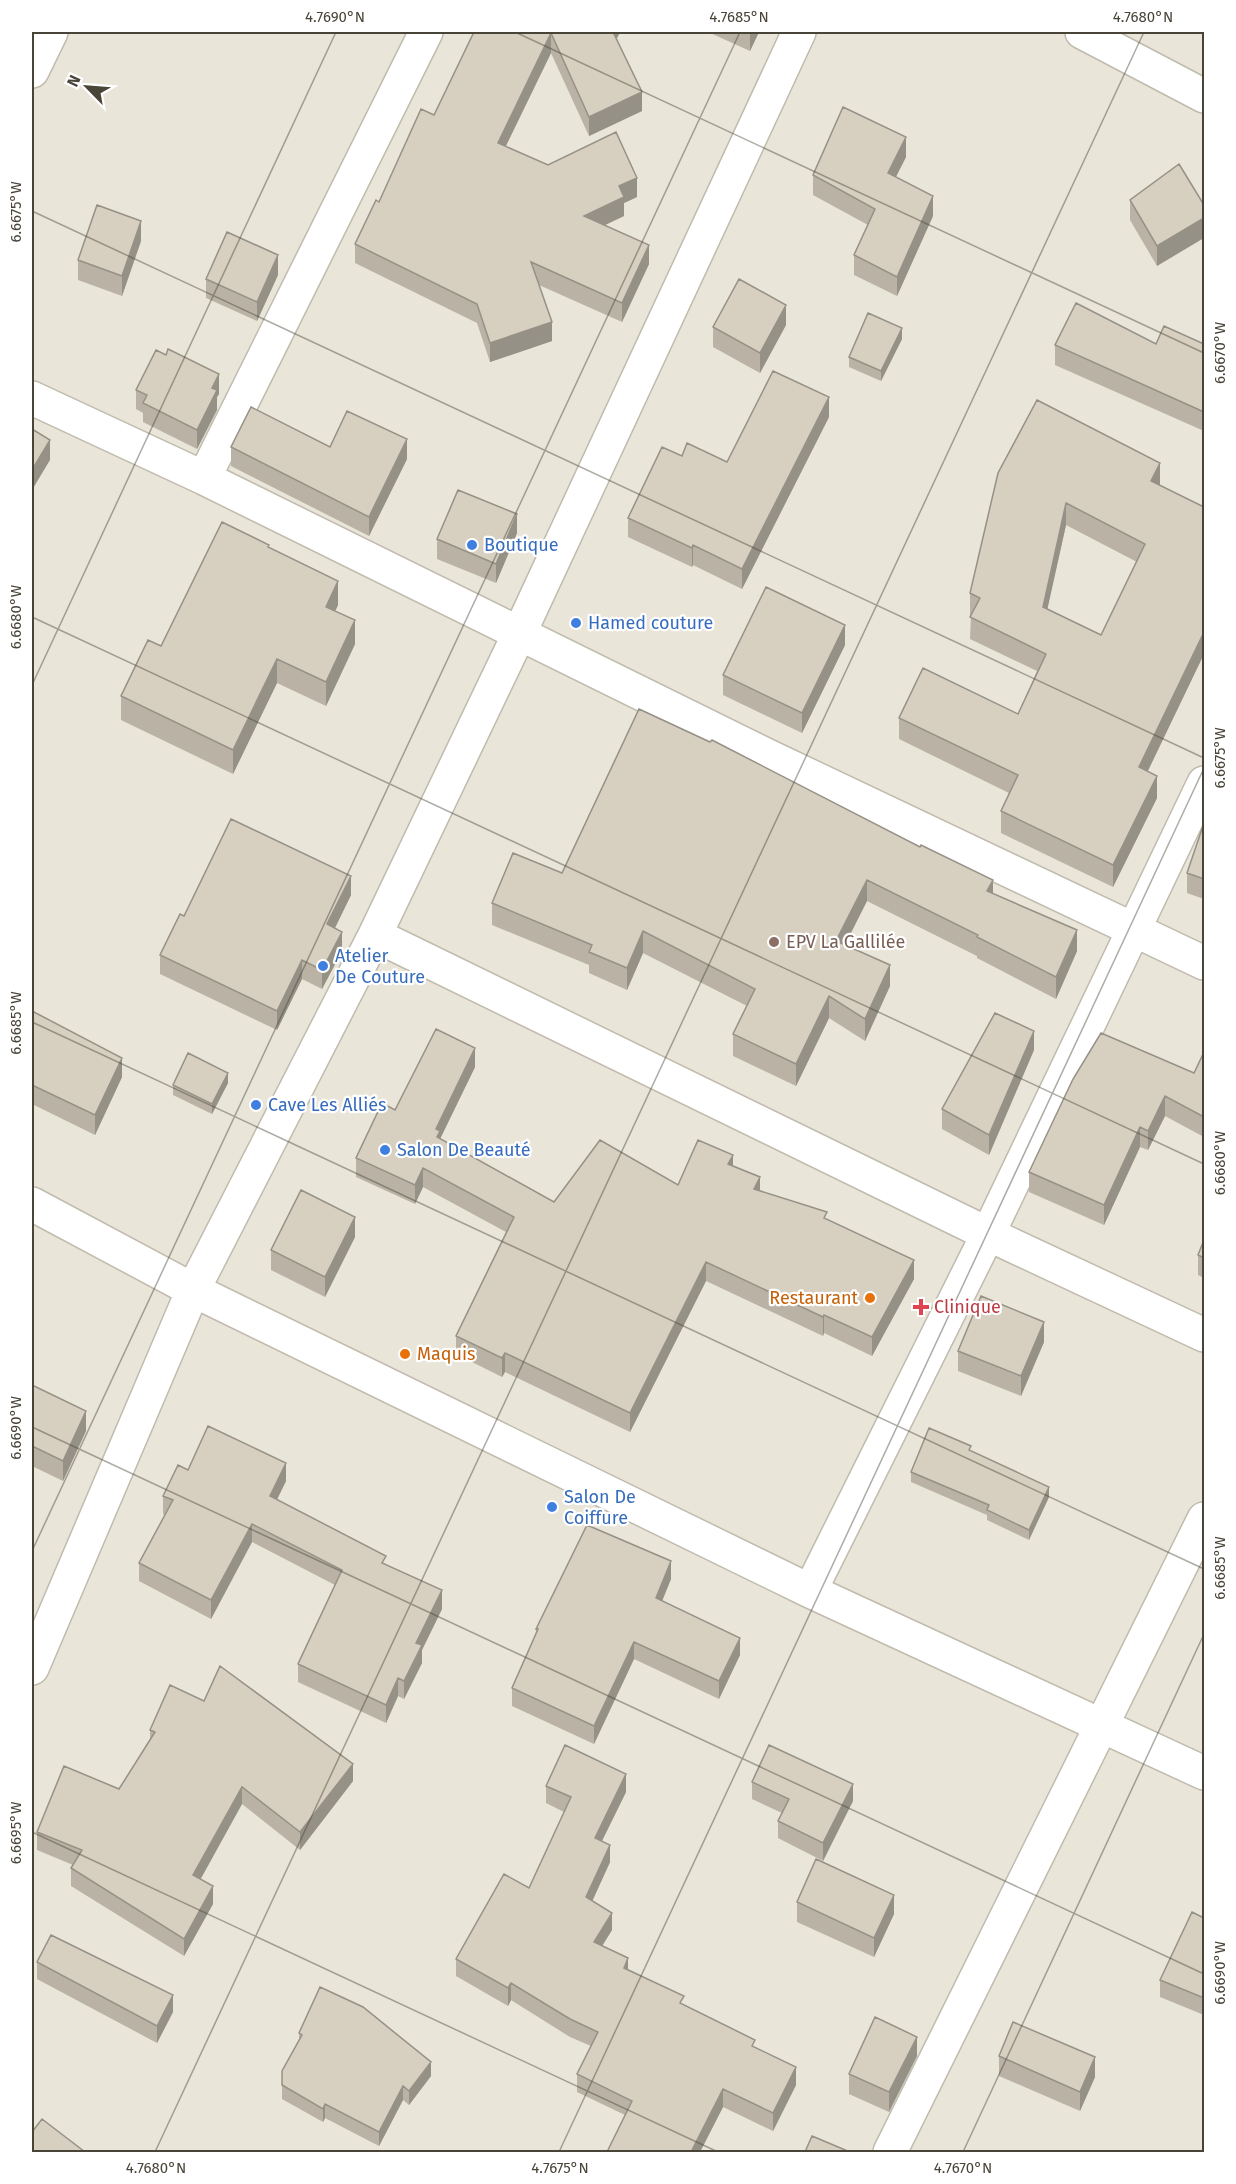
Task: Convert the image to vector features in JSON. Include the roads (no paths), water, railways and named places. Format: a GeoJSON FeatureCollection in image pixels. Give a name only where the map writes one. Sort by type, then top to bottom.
{"type":"FeatureCollection","features":[{"type":"Feature","properties":{"kind":"street"},"geometry":{"type":"LineString","coordinates":[[32,71],[51,32]]}},
{"type":"Feature","properties":{"kind":"street"},"geometry":{"type":"LineString","coordinates":[[204,477],[426,32]]}},
{"type":"Feature","properties":{"kind":"street"},"geometry":{"type":"LineString","coordinates":[[32,1668],[193,1290],[375,935],[520,632],[799,32]]}},
{"type":"Feature","properties":{"kind":"street"},"geometry":{"type":"LineString","coordinates":[[1082,32],[1204,96]]}},
{"type":"Feature","properties":{"kind":"street"},"geometry":{"type":"LineString","coordinates":[[32,398],[204,477],[770,757],[1204,963]]}},
{"type":"Feature","properties":{"kind":"street"},"geometry":{"type":"LineString","coordinates":[[810,1591],[988,1234],[1204,783]]}},
{"type":"Feature","properties":{"kind":"street"},"geometry":{"type":"LineString","coordinates":[[375,935],[988,1234],[1204,1335]]}},
{"type":"Feature","properties":{"kind":"street"},"geometry":{"type":"LineString","coordinates":[[32,1204],[193,1290],[810,1591],[1204,1773]]}},
{"type":"Feature","properties":{"kind":"street"},"geometry":{"type":"LineString","coordinates":[[890,2152],[1204,1519]]}},
{"type":"Feature","properties":{"kind":"place","name":"Boutique"},"geometry":{"type":"Point","coordinates":[472,545]}},
{"type":"Feature","properties":{"kind":"place","name":"Hamed couture"},"geometry":{"type":"Point","coordinates":[576,623]}},
{"type":"Feature","properties":{"kind":"place","name":"EPV La Gallilée"},"geometry":{"type":"Point","coordinates":[774,942]}},
{"type":"Feature","properties":{"kind":"place","name":"Atelier De Couture"},"geometry":{"type":"Point","coordinates":[323,966]}},
{"type":"Feature","properties":{"kind":"place","name":"Cave Les Alliés"},"geometry":{"type":"Point","coordinates":[256,1105]}},
{"type":"Feature","properties":{"kind":"place","name":"Salon De Beauté"},"geometry":{"type":"Point","coordinates":[385,1150]}},
{"type":"Feature","properties":{"kind":"place","name":"Restaurant"},"geometry":{"type":"Point","coordinates":[870,1298]}},
{"type":"Feature","properties":{"kind":"place","name":"Clinique"},"geometry":{"type":"Point","coordinates":[921,1307]}},
{"type":"Feature","properties":{"kind":"place","name":"Maquis"},"geometry":{"type":"Point","coordinates":[405,1354]}},
{"type":"Feature","properties":{"kind":"place","name":"Salon De Coiffure"},"geometry":{"type":"Point","coordinates":[552,1507]}}]}
